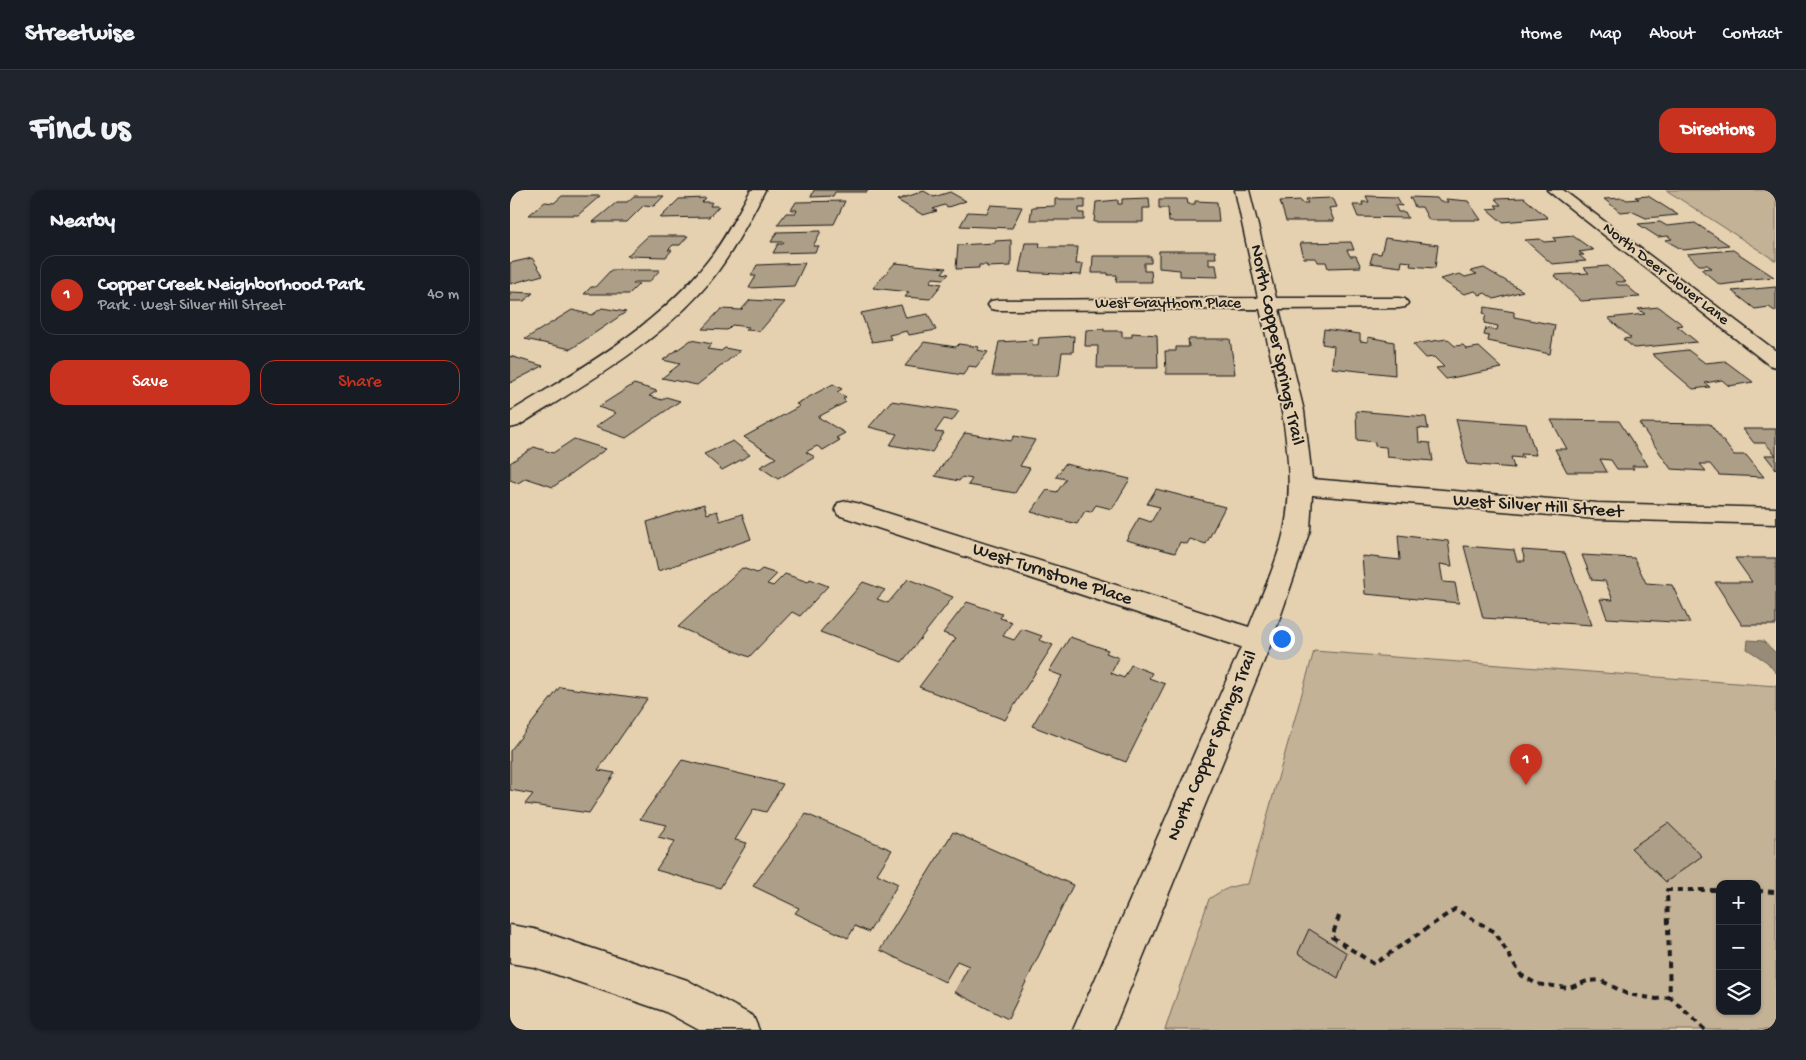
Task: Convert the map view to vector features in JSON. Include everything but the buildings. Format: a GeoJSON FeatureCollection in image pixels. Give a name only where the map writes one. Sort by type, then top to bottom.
{"type":"FeatureCollection","features":[{"type":"Feature","properties":{"kind":"street"},"geometry":{"type":"LineString","coordinates":[[510,421],[614,356],[674,308],[714,266],[758,190]]}},
{"type":"Feature","properties":{"kind":"street","name":"North Copper Springs Trail"},"geometry":{"type":"LineString","coordinates":[[1094,1030],[1258,641],[1297,530],[1301,486],[1300,457],[1293,412],[1242,190]]}},
{"type":"Feature","properties":{"kind":"street","name":"North Deer Clover Lane"},"geometry":{"type":"LineString","coordinates":[[1554,190],[1776,361]]}},
{"type":"Feature","properties":{"kind":"street","name":"West Graythorn Place"},"geometry":{"type":"LineString","coordinates":[[997,306],[1399,304]]}},
{"type":"Feature","properties":{"kind":"street","name":"West Silver Hill Street"},"geometry":{"type":"LineString","coordinates":[[1301,486],[1508,506],[1637,514],[1776,516]]}},
{"type":"Feature","properties":{"kind":"street","name":"West Turnstone Place"},"geometry":{"type":"LineString","coordinates":[[847,509],[1258,641]]}},
{"type":"Feature","properties":{"kind":"street"},"geometry":{"type":"LineString","coordinates":[[510,944],[534,948],[674,994],[739,1030]]}},
{"type":"Feature","properties":{"kind":"path"},"geometry":{"type":"LineString","coordinates":[[1706,1030],[1670,996],[1667,890],[1716,890]]}},
{"type":"Feature","properties":{"kind":"path"},"geometry":{"type":"LineString","coordinates":[[1761,891],[1776,892]]}},
{"type":"Feature","properties":{"kind":"path"},"geometry":{"type":"LineString","coordinates":[[1339,916],[1332,937],[1374,964],[1455,909],[1495,932],[1521,975],[1537,984],[1569,988],[1588,981],[1600,980],[1627,994],[1657,1000],[1670,996]]}},
{"type":"Feature","properties":{"kind":"shaded area"},"geometry":{"type":"Polygon","coordinates":[[[1666,190],[1776,190],[1776,261],[1666,190]]]}},
{"type":"Feature","properties":{"kind":"shaded area"},"geometry":{"type":"Polygon","coordinates":[[[1748,640],[1763,641],[1776,653],[1776,673],[1767,662],[1747,649],[1748,640]]]}},
{"type":"Feature","properties":{"kind":"shaded area"},"geometry":{"type":"Polygon","coordinates":[[[1314,651],[1776,686],[1776,1030],[1165,1030],[1209,899],[1227,888],[1248,884],[1314,651]]]}},
{"type":"Feature","properties":{"kind":"place","name":"Copper Creek Neighborhood Park"},"geometry":{"type":"Point","coordinates":[1526,785]}}]}
